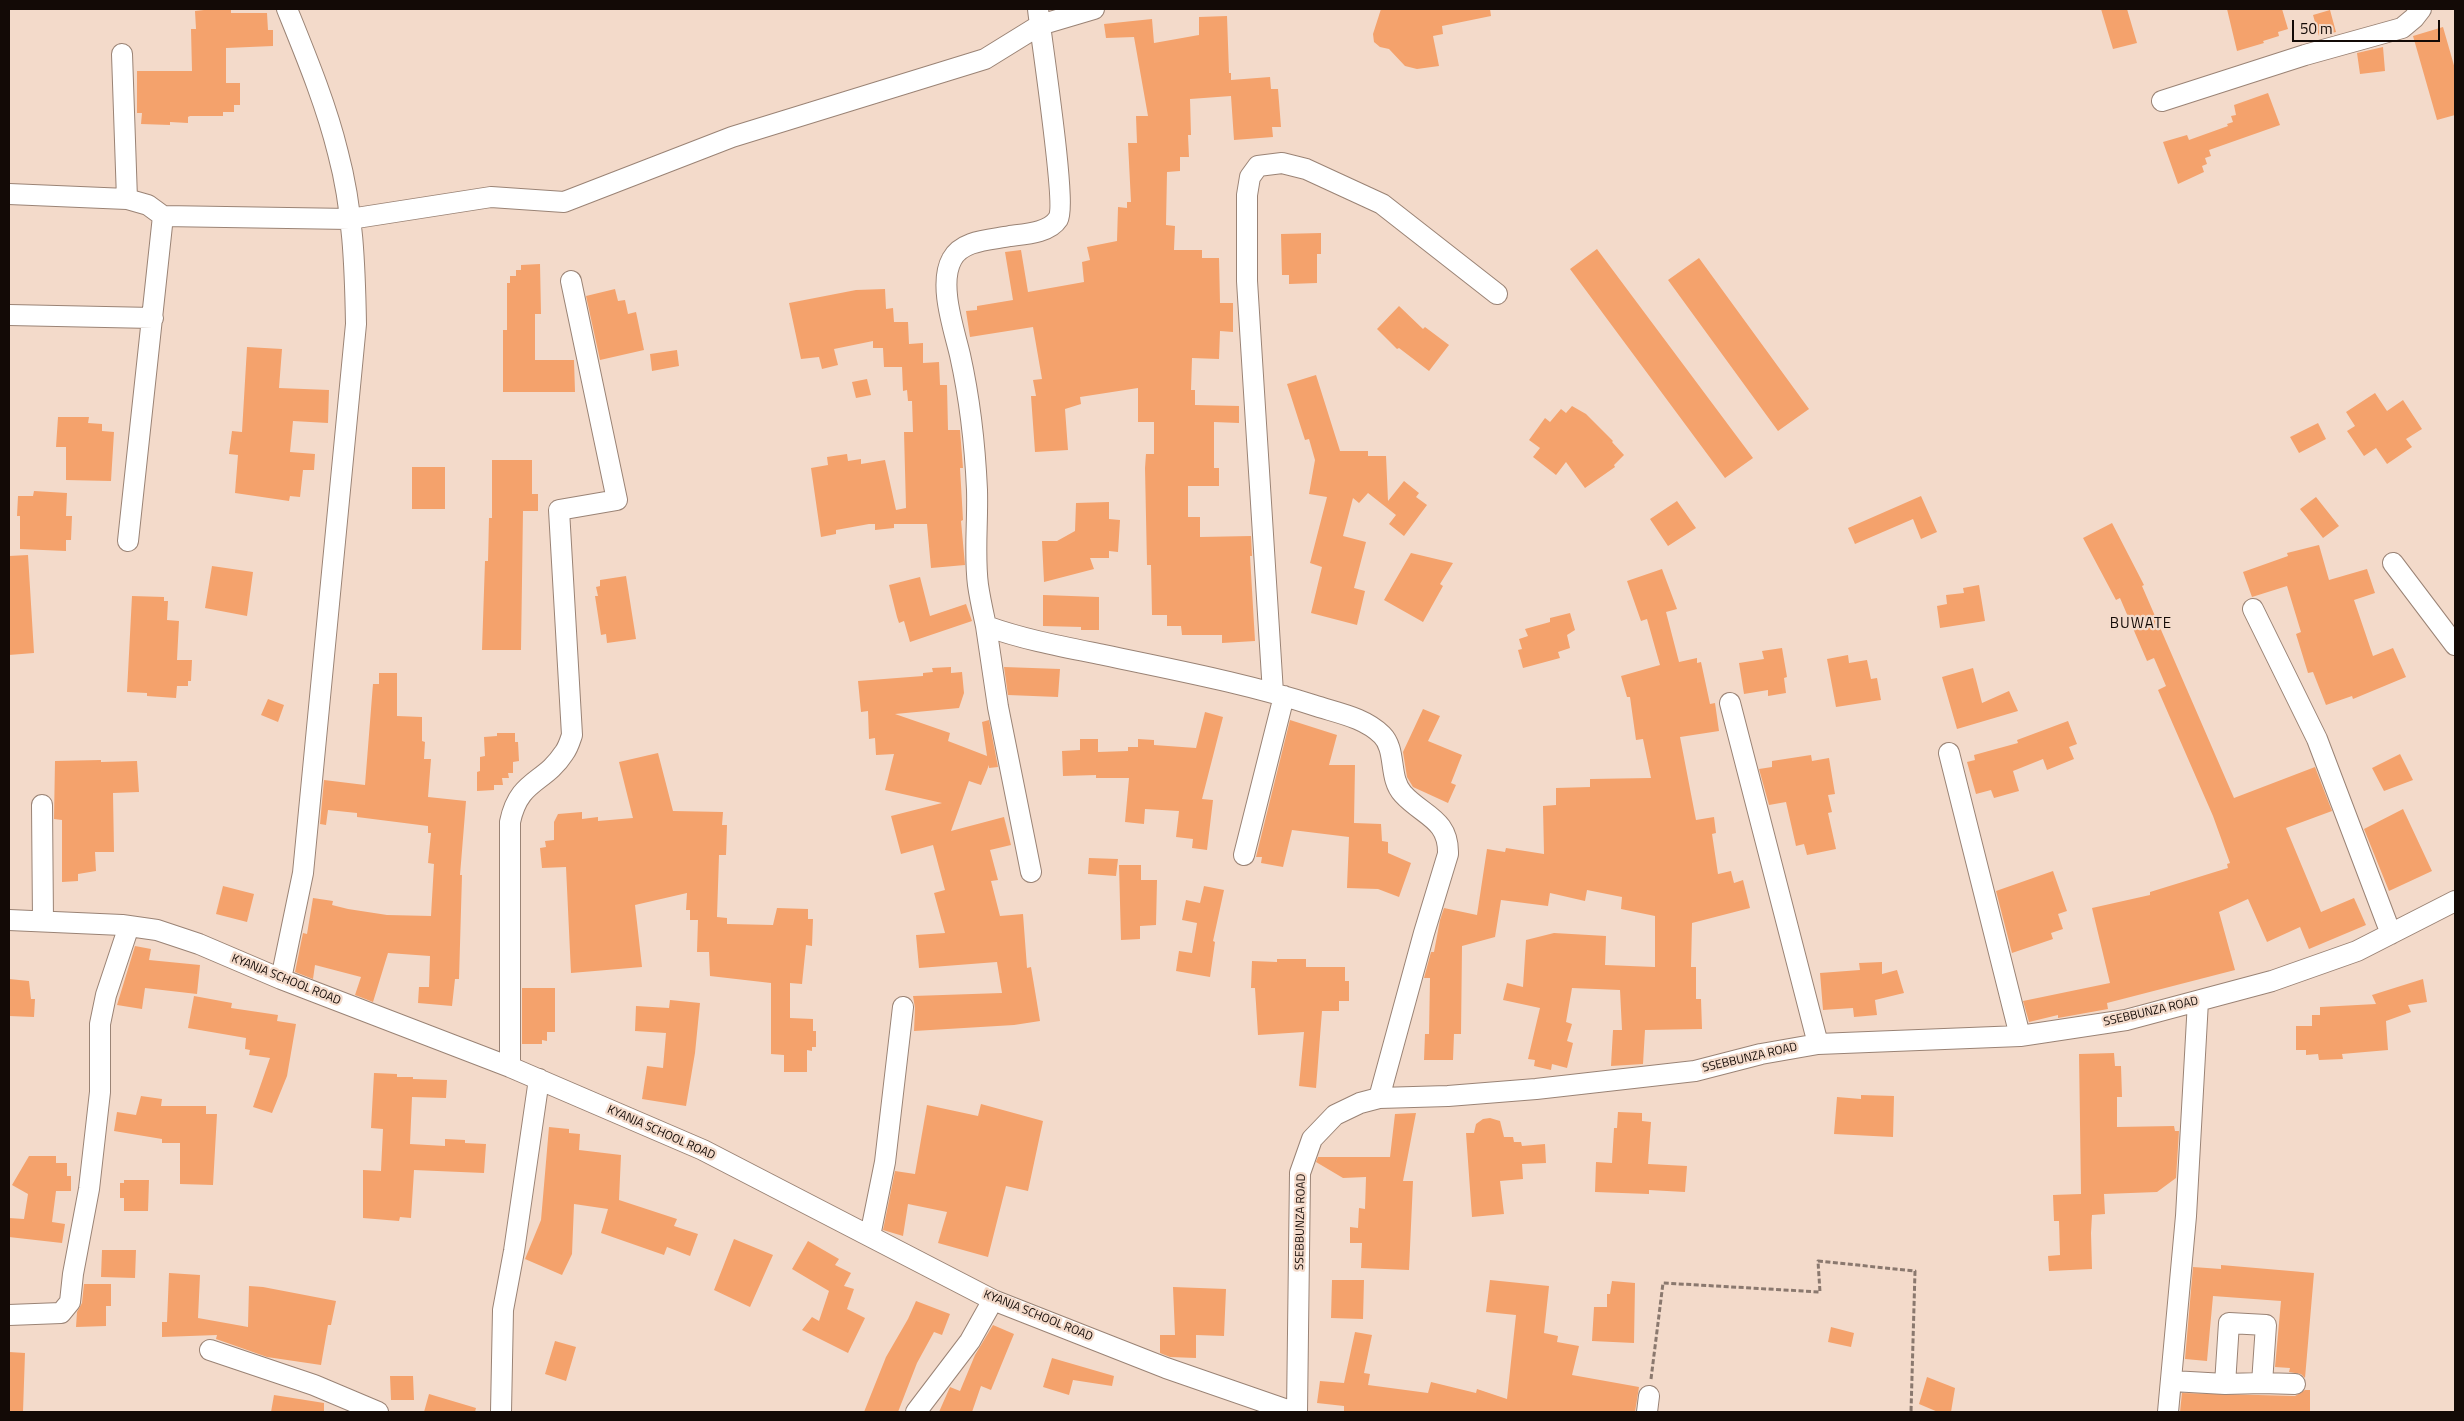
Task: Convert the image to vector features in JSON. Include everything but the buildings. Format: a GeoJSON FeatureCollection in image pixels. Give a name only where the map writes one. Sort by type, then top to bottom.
{"type":"FeatureCollection","features":[{"type":"Feature","properties":{"kind":"street"},"geometry":{"type":"LineString","coordinates":[[282,979],[303,873],[356,324],[355,265],[350,219],[338,152],[310,66],[287,9]]}},
{"type":"Feature","properties":{"kind":"street"},"geometry":{"type":"LineString","coordinates":[[9,194],[127,199],[148,205],[163,216],[350,219],[491,197],[564,202],[732,137],[985,58],[1039,17],[1094,9]]}},
{"type":"Feature","properties":{"kind":"street"},"geometry":{"type":"LineString","coordinates":[[2162,101],[2305,55],[2402,28],[2421,9]]}},
{"type":"Feature","properties":{"kind":"street"},"geometry":{"type":"LineString","coordinates":[[1031,872],[998,707],[978,584],[976,476],[972,417],[968,390],[948,305],[946,274],[952,258],[960,249],[972,243],[1038,231],[1054,224],[1060,216],[1060,182],[1039,17]]}},
{"type":"Feature","properties":{"kind":"street"},"geometry":{"type":"LineString","coordinates":[[122,54],[127,199]]}},
{"type":"Feature","properties":{"kind":"street"},"geometry":{"type":"LineString","coordinates":[[1244,855],[1279,694],[1247,280],[1247,195],[1250,177],[1258,166],[1282,163],[1306,168],[1382,204],[1497,294]]}},
{"type":"Feature","properties":{"kind":"street"},"geometry":{"type":"LineString","coordinates":[[128,542],[163,216]]}},
{"type":"Feature","properties":{"kind":"street"},"geometry":{"type":"LineString","coordinates":[[510,1066],[510,822],[513,806],[523,790],[544,774],[564,753],[572,735],[559,510],[617,500],[572,280]]}},
{"type":"Feature","properties":{"kind":"street"},"geometry":{"type":"LineString","coordinates":[[9,315],[153,318]]}},
{"type":"Feature","properties":{"kind":"street"},"geometry":{"type":"LineString","coordinates":[[2393,563],[2455,645]]}},
{"type":"Feature","properties":{"kind":"street"},"geometry":{"type":"LineString","coordinates":[[2253,609],[2317,738],[2391,934]]}},
{"type":"Feature","properties":{"kind":"street"},"geometry":{"type":"LineString","coordinates":[[986,626],[1034,640],[1279,694],[1367,723],[1384,736],[1387,742],[1394,781],[1402,794],[1434,819],[1445,831],[1448,841],[1448,854],[1424,933],[1379,1098]]}},
{"type":"Feature","properties":{"kind":"street"},"geometry":{"type":"LineString","coordinates":[[1730,704],[1818,1044]]}},
{"type":"Feature","properties":{"kind":"street"},"geometry":{"type":"LineString","coordinates":[[1949,753],[2020,1036]]}},
{"type":"Feature","properties":{"kind":"street"},"geometry":{"type":"LineString","coordinates":[[42,805],[42,921]]}},
{"type":"Feature","properties":{"kind":"street","name":"SSEBBUNZA ROAD"},"geometry":{"type":"LineString","coordinates":[[1295,1412],[1300,1173],[1312,1139],[1335,1115],[1360,1103],[1379,1098],[1448,1096],[1536,1089],[1686,1072],[1818,1044],[2020,1036],[2126,1020],[2272,981],[2358,951],[2455,902]]}},
{"type":"Feature","properties":{"kind":"street","name":"KYANJA SCHOOL ROAD"},"geometry":{"type":"LineString","coordinates":[[9,920],[129,926],[157,930],[182,938],[282,979],[510,1066],[703,1150],[993,1300],[1166,1368],[1295,1412]]}},
{"type":"Feature","properties":{"kind":"street"},"geometry":{"type":"LineString","coordinates":[[9,1316],[61,1313],[70,1302],[73,1274],[89,1189],[98,1102],[100,1024],[106,995],[129,926]]}},
{"type":"Feature","properties":{"kind":"street"},"geometry":{"type":"LineString","coordinates":[[2168,1412],[2186,1216],[2198,1001]]}},
{"type":"Feature","properties":{"kind":"street"},"geometry":{"type":"LineString","coordinates":[[870,1236],[885,1162],[903,1007]]}},
{"type":"Feature","properties":{"kind":"street"},"geometry":{"type":"LineString","coordinates":[[501,1412],[503,1310],[514,1251],[539,1079]]}},
{"type":"Feature","properties":{"kind":"street"},"geometry":{"type":"LineString","coordinates":[[916,1412],[970,1341],[993,1300]]}},
{"type":"Feature","properties":{"kind":"street"},"geometry":{"type":"LineString","coordinates":[[2225,1384],[2229,1323],[2266,1325],[2262,1383]]}},
{"type":"Feature","properties":{"kind":"street"},"geometry":{"type":"LineString","coordinates":[[210,1350],[314,1385],[378,1412]]}},
{"type":"Feature","properties":{"kind":"street"},"geometry":{"type":"LineString","coordinates":[[2172,1380],[2225,1384],[2295,1384]]}},
{"type":"Feature","properties":{"kind":"path"},"geometry":{"type":"LineString","coordinates":[[1648,1404],[1663,1283],[1820,1292],[1818,1261],[1916,1271],[1911,1412]]}},
{"type":"Feature","properties":{"kind":"district","name":"BUWATE"},"geometry":{"type":"Point","coordinates":[2141,624]}}]}
